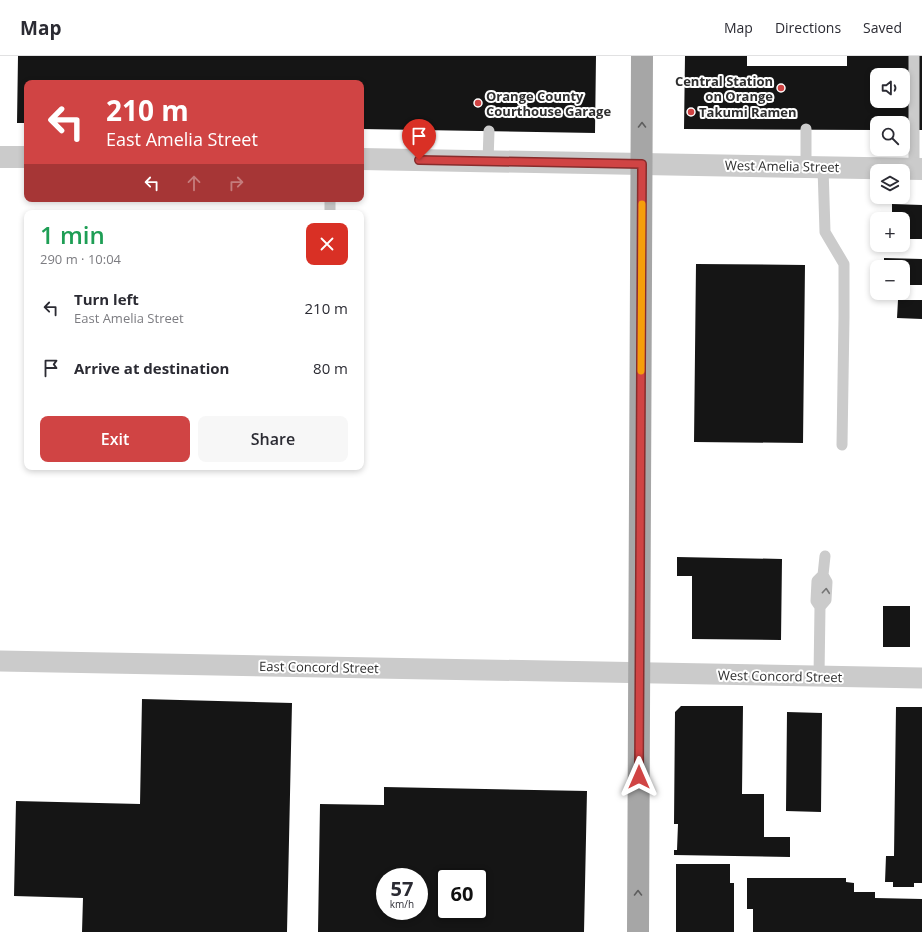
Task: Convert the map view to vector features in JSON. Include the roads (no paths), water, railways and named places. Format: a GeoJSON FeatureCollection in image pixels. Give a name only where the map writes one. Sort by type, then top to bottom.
{"type":"FeatureCollection","features":[{"type":"Feature","properties":{"kind":"main road"},"geometry":{"type":"LineString","coordinates":[[638,932],[642,56]]}},
{"type":"Feature","properties":{"kind":"street"},"geometry":{"type":"LineString","coordinates":[[0,157],[24,157]]}},
{"type":"Feature","properties":{"kind":"street","name":"West Amelia Street"},"geometry":{"type":"LineString","coordinates":[[364,159],[918,169]]}},
{"type":"Feature","properties":{"kind":"street","name":"East Concord Street"},"geometry":{"type":"LineString","coordinates":[[0,661],[639,673]]}},
{"type":"Feature","properties":{"kind":"street","name":"West Concord Street"},"geometry":{"type":"LineString","coordinates":[[639,673],[922,678]]}},
{"type":"Feature","properties":{"kind":"lane"},"geometry":{"type":"LineString","coordinates":[[914,56],[918,169]]}},
{"type":"Feature","properties":{"kind":"lane"},"geometry":{"type":"LineString","coordinates":[[806,129],[815,167],[825,232],[844,264],[842,445]]}},
{"type":"Feature","properties":{"kind":"lane"},"geometry":{"type":"LineString","coordinates":[[488,161],[489,131]]}},
{"type":"Feature","properties":{"kind":"lane"},"geometry":{"type":"LineString","coordinates":[[819,676],[820,607],[826,600],[827,582],[823,575],[825,556]]}},
{"type":"Feature","properties":{"kind":"place","name":"Central Station on Orange"},"geometry":{"type":"Point","coordinates":[781,88]}},
{"type":"Feature","properties":{"kind":"place","name":"Orange County Courthouse Garage"},"geometry":{"type":"Point","coordinates":[478,103]}},
{"type":"Feature","properties":{"kind":"place","name":"Takumi Ramen"},"geometry":{"type":"Point","coordinates":[691,112]}}]}
